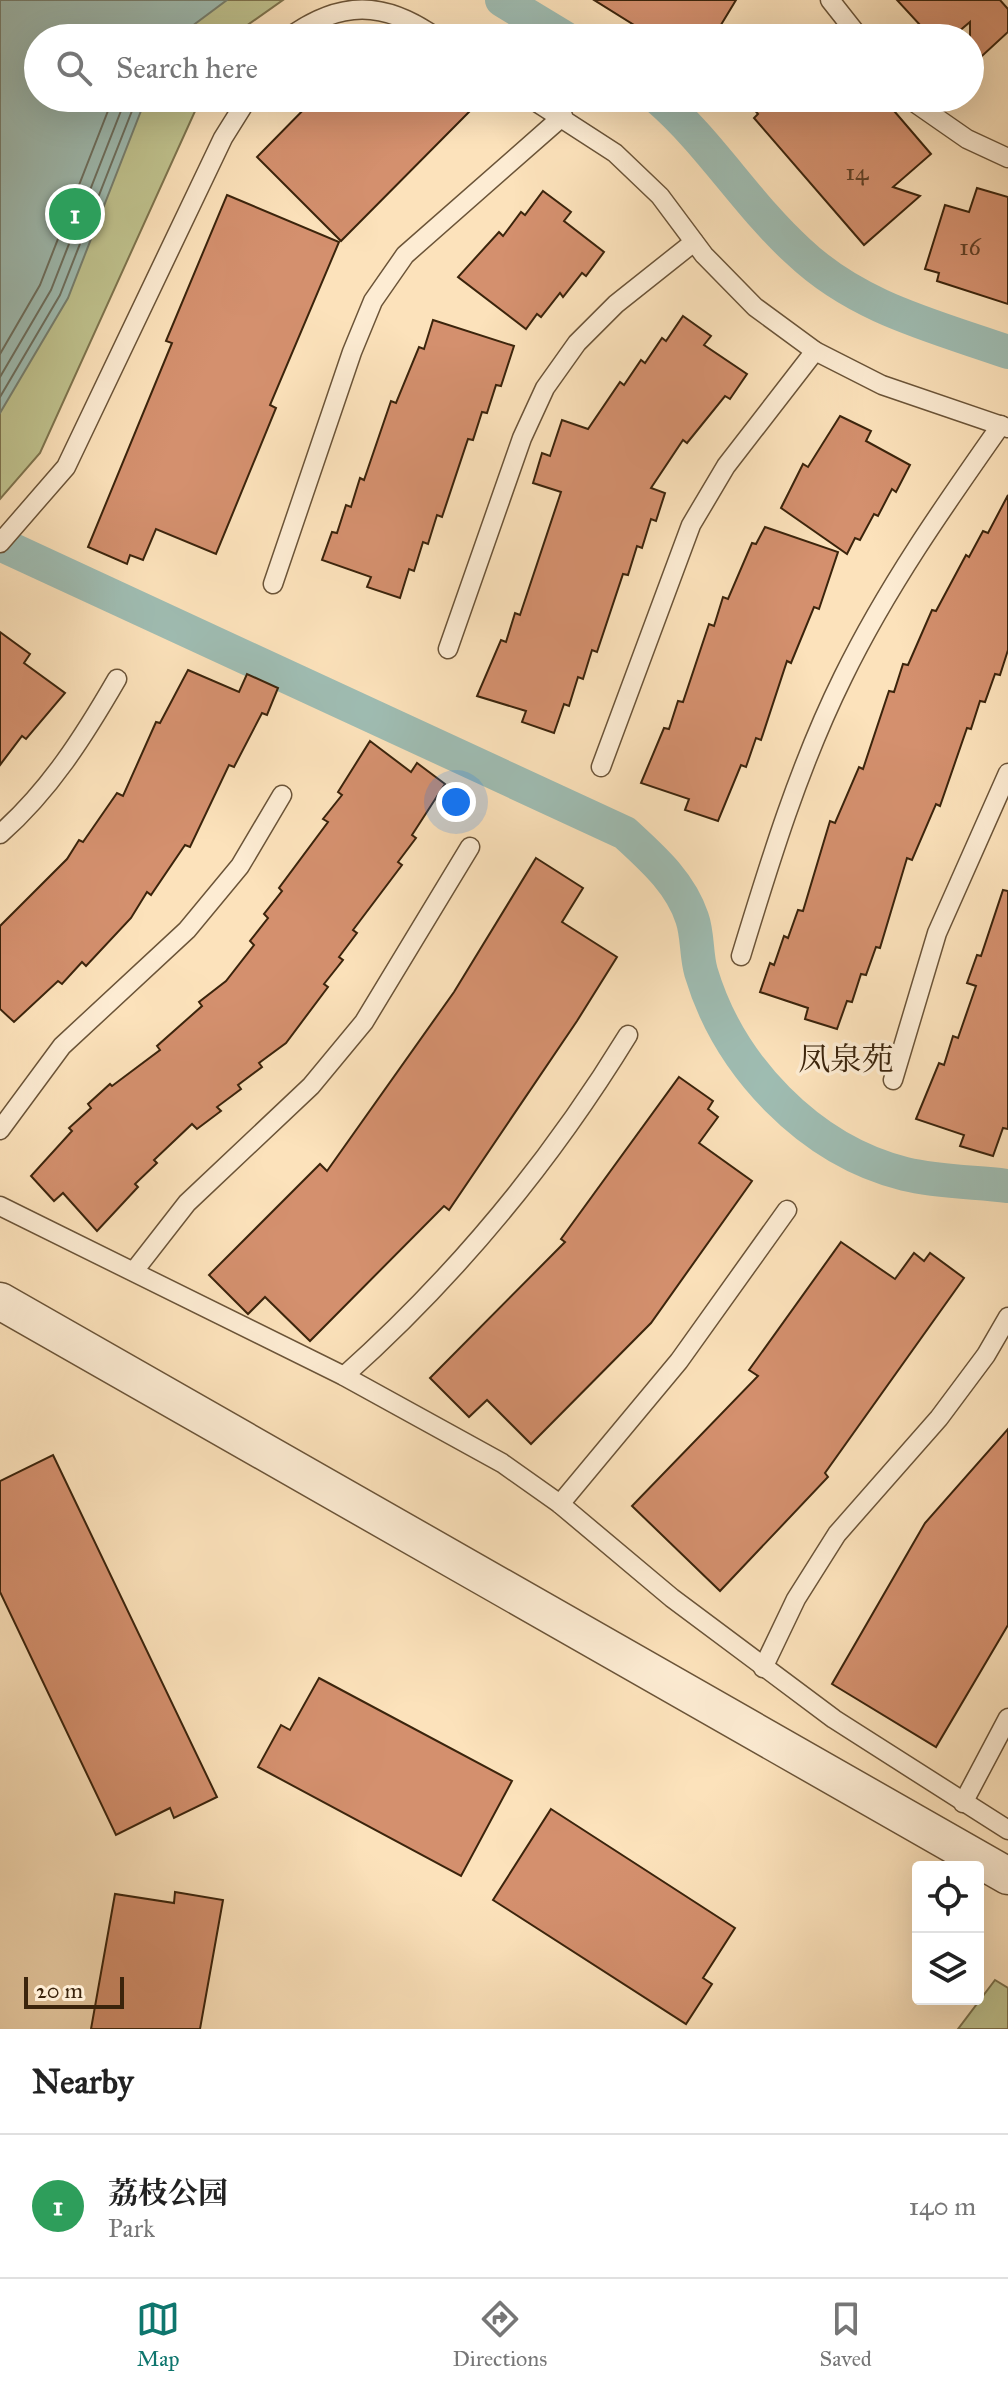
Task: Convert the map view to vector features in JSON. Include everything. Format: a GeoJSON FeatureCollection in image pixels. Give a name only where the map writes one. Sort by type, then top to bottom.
{"type":"FeatureCollection","features":[{"type":"Feature","properties":{"kind":"street"},"geometry":{"type":"LineString","coordinates":[[0,1301],[1008,1876]]}},
{"type":"Feature","properties":{"kind":"lane"},"geometry":{"type":"LineString","coordinates":[[830,0],[849,24]]}},
{"type":"Feature","properties":{"kind":"lane"},"geometry":{"type":"LineString","coordinates":[[306,24],[313,18],[349,8],[386,10],[417,24]]}},
{"type":"Feature","properties":{"kind":"lane"},"geometry":{"type":"LineString","coordinates":[[3,539],[66,467],[223,138],[239,112]]}},
{"type":"Feature","properties":{"kind":"lane"},"geometry":{"type":"LineString","coordinates":[[556,112],[615,153],[660,196],[694,242],[755,307],[815,351],[882,385],[1005,426],[916,547],[843,677],[784,814],[741,956]]}},
{"type":"Feature","properties":{"kind":"lane"},"geometry":{"type":"LineString","coordinates":[[928,112],[967,139],[1008,158]]}},
{"type":"Feature","properties":{"kind":"lane"},"geometry":{"type":"LineString","coordinates":[[273,584],[352,352],[373,301],[405,255],[563,116]]}},
{"type":"Feature","properties":{"kind":"lane"},"geometry":{"type":"LineString","coordinates":[[448,649],[522,438],[545,388],[577,343],[616,304],[694,242]]}},
{"type":"Feature","properties":{"kind":"lane"},"geometry":{"type":"LineString","coordinates":[[601,767],[691,525],[726,466],[815,351]]}},
{"type":"Feature","properties":{"kind":"lane"},"geometry":{"type":"LineString","coordinates":[[0,834],[21,815],[74,751],[117,679]]}},
{"type":"Feature","properties":{"kind":"lane"},"geometry":{"type":"LineString","coordinates":[[893,1080],[937,933],[1008,773]]}},
{"type":"Feature","properties":{"kind":"lane"},"geometry":{"type":"LineString","coordinates":[[0,1130],[62,1046],[187,930],[240,866],[282,795]]}},
{"type":"Feature","properties":{"kind":"lane"},"geometry":{"type":"LineString","coordinates":[[134,1271],[187,1203],[311,1086],[364,1022],[470,847]]}},
{"type":"Feature","properties":{"kind":"lane"},"geometry":{"type":"LineString","coordinates":[[344,1376],[399,1327],[501,1218],[564,1135],[628,1035]]}},
{"type":"Feature","properties":{"kind":"lane"},"geometry":{"type":"LineString","coordinates":[[0,1206],[440,1426],[560,1504],[672,1598],[834,1719],[1008,1830]]}},
{"type":"Feature","properties":{"kind":"lane"},"geometry":{"type":"LineString","coordinates":[[560,1504],[679,1361],[787,1210]]}},
{"type":"Feature","properties":{"kind":"lane"},"geometry":{"type":"LineString","coordinates":[[763,1668],[796,1599],[837,1534],[939,1418],[986,1355],[1008,1317]]}},
{"type":"Feature","properties":{"kind":"lane"},"geometry":{"type":"LineString","coordinates":[[963,1803],[1008,1718]]}},
{"type":"Feature","properties":{"kind":"green space"},"geometry":{"type":"Polygon","coordinates":[[[0,0],[283,0],[249,24],[24,24],[24,112],[195,112],[40,453],[0,499],[0,0]]]}},
{"type":"Feature","properties":{"kind":"green space"},"geometry":{"type":"Polygon","coordinates":[[[995,1980],[1008,1988],[1008,2029],[958,2029],[976,2005],[984,2005],[984,1995],[995,1980]]]}},
{"type":"Feature","properties":{"kind":"water"},"geometry":{"type":"Polygon","coordinates":[[[0,0],[227,0],[195,24],[24,24],[24,112],[141,112],[68,298],[0,413],[0,0]]]}},
{"type":"Feature","properties":{"kind":"building"},"geometry":{"type":"Polygon","coordinates":[[[594,0],[736,0],[721,24],[633,24],[594,0]]]}},
{"type":"Feature","properties":{"kind":"building"},"geometry":{"type":"Polygon","coordinates":[[[897,0],[1000,0],[1008,9],[1008,32],[984,54],[984,24],[919,24],[897,0]]]}},
{"type":"Feature","properties":{"kind":"building"},"geometry":{"type":"Polygon","coordinates":[[[301,112],[469,112],[341,241],[257,157],[301,112]]]}},
{"type":"Feature","properties":{"kind":"building"},"geometry":{"type":"Polygon","coordinates":[[[756,112],[895,112],[931,154],[893,187],[920,196],[864,245],[754,118],[756,112]]]}},
{"type":"Feature","properties":{"kind":"building"},"geometry":{"type":"Polygon","coordinates":[[[977,188],[1008,197],[1008,304],[937,281],[939,273],[925,269],[945,205],[969,212],[977,188]]]}},
{"type":"Feature","properties":{"kind":"building"},"geometry":{"type":"Polygon","coordinates":[[[543,191],[571,212],[564,221],[604,252],[586,276],[582,273],[563,297],[560,293],[541,317],[537,314],[526,329],[458,277],[499,232],[503,236],[521,212],[525,215],[543,191]]]}},
{"type":"Feature","properties":{"kind":"building"},"geometry":{"type":"Polygon","coordinates":[[[227,195],[339,242],[270,405],[276,408],[216,554],[156,529],[143,560],[130,555],[127,564],[88,547],[172,343],[166,341],[227,195]]]}},
{"type":"Feature","properties":{"kind":"building"},"geometry":{"type":"Polygon","coordinates":[[[683,316],[711,336],[704,345],[747,374],[730,399],[725,396],[687,443],[683,440],[651,488],[665,493],[656,521],[651,519],[642,548],[637,546],[628,575],[623,574],[597,652],[592,650],[583,679],[578,677],[569,706],[564,704],[554,733],[522,722],[526,711],[477,696],[501,640],[506,642],[515,613],[520,615],[561,492],[533,483],[542,453],[550,456],[562,420],[588,429],[620,382],[624,385],[641,360],[645,363],[662,338],[666,341],[683,316]]]}},
{"type":"Feature","properties":{"kind":"building"},"geometry":{"type":"Polygon","coordinates":[[[433,320],[514,346],[501,386],[496,385],[487,413],[482,412],[473,440],[468,439],[442,517],[437,515],[428,544],[423,542],[414,571],[409,569],[400,598],[367,587],[371,577],[322,560],[332,532],[337,533],[346,505],[351,507],[360,478],[364,480],[391,401],[396,403],[419,347],[424,349],[433,320]]]}},
{"type":"Feature","properties":{"kind":"building"},"geometry":{"type":"Polygon","coordinates":[[[840,416],[871,431],[866,441],[910,465],[896,492],[892,489],[878,516],[874,514],[860,540],[855,538],[847,554],[781,508],[803,464],[808,467],[840,416]]]}},
{"type":"Feature","properties":{"kind":"building"},"geometry":{"type":"Polygon","coordinates":[[[1008,495],[1008,650],[1000,675],[995,674],[985,702],[980,701],[971,729],[967,728],[940,806],[936,804],[912,860],[907,858],[880,948],[876,947],[866,975],[861,974],[852,1002],[847,1001],[837,1029],[805,1019],[808,1008],[760,992],[770,963],[774,965],[784,936],[788,938],[798,910],[803,911],[830,821],[835,823],[859,767],[863,769],[889,691],[894,692],[903,664],[908,665],[932,610],[936,611],[966,555],[969,557],[983,531],[988,533],[1008,495]]]}},
{"type":"Feature","properties":{"kind":"building"},"geometry":{"type":"Polygon","coordinates":[[[765,527],[838,552],[819,609],[814,607],[791,663],[787,661],[761,740],[756,738],[746,767],[741,765],[718,821],[685,810],[689,799],[641,783],[664,728],[669,729],[678,701],[683,702],[709,624],[714,626],[723,597],[728,599],[752,543],[756,544],[765,527]]]}},
{"type":"Feature","properties":{"kind":"building"},"geometry":{"type":"Polygon","coordinates":[[[0,632],[30,654],[24,663],[65,693],[26,739],[22,736],[0,765],[0,632]]]}},
{"type":"Feature","properties":{"kind":"building"},"geometry":{"type":"Polygon","coordinates":[[[188,670],[239,692],[247,674],[278,688],[267,715],[262,713],[234,767],[229,765],[190,847],[185,845],[151,895],[147,892],[131,918],[86,966],[82,962],[62,984],[58,981],[14,1022],[0,1009],[0,926],[67,859],[79,840],[83,842],[117,793],[123,796],[156,722],[160,723],[188,670]]]}},
{"type":"Feature","properties":{"kind":"building"},"geometry":{"type":"Polygon","coordinates":[[[370,741],[411,772],[417,763],[445,784],[412,835],[416,838],[398,862],[402,865],[353,930],[357,933],[339,957],[343,960],[324,984],[328,987],[286,1043],[259,1063],[262,1067],[238,1085],[241,1089],[217,1107],[221,1111],[197,1129],[192,1124],[154,1160],[157,1163],[135,1184],[138,1187],[97,1231],[63,1193],[54,1201],[31,1176],[72,1131],[69,1128],[91,1108],[88,1104],[110,1084],[112,1086],[160,1050],[157,1046],[202,1006],[199,1002],[226,981],[254,945],[250,941],[268,918],[264,914],[282,891],[279,888],[328,822],[323,819],[342,795],[338,792],[370,741]]]}},
{"type":"Feature","properties":{"kind":"building"},"geometry":{"type":"Polygon","coordinates":[[[536,858],[583,888],[562,922],[617,957],[577,1021],[449,1210],[444,1206],[310,1341],[265,1297],[248,1314],[209,1275],[320,1164],[327,1171],[454,992],[536,858]]]}},
{"type":"Feature","properties":{"kind":"building"},"geometry":{"type":"Polygon","coordinates":[[[1003,890],[1008,891],[1008,1129],[1003,1128],[993,1156],[960,1146],[964,1135],[916,1119],[939,1063],[944,1065],[953,1036],[958,1038],[976,986],[967,983],[977,955],[981,956],[1003,890]]]}},
{"type":"Feature","properties":{"kind":"building"},"geometry":{"type":"Polygon","coordinates":[[[679,1077],[713,1101],[708,1109],[718,1117],[699,1143],[752,1181],[651,1323],[531,1444],[487,1400],[469,1417],[430,1378],[565,1242],[561,1239],[679,1077]]]}},
{"type":"Feature","properties":{"kind":"building"},"geometry":{"type":"Polygon","coordinates":[[[841,1242],[895,1279],[914,1253],[924,1261],[930,1253],[964,1278],[825,1473],[828,1477],[720,1591],[632,1506],[758,1376],[749,1370],[841,1242]]]}},
{"type":"Feature","properties":{"kind":"building"},"geometry":{"type":"Polygon","coordinates":[[[1008,1429],[1008,1625],[936,1747],[832,1684],[925,1523],[1008,1429]]]}},
{"type":"Feature","properties":{"kind":"building"},"geometry":{"type":"Polygon","coordinates":[[[53,1455],[217,1797],[174,1818],[170,1808],[116,1835],[0,1592],[0,1481],[53,1455]]]}},
{"type":"Feature","properties":{"kind":"building"},"geometry":{"type":"Polygon","coordinates":[[[319,1678],[512,1781],[461,1876],[258,1767],[281,1725],[290,1730],[319,1678]]]}},
{"type":"Feature","properties":{"kind":"building"},"geometry":{"type":"Polygon","coordinates":[[[551,1809],[735,1928],[703,1978],[712,1984],[686,2024],[493,1900],[551,1809]]]}},
{"type":"Feature","properties":{"kind":"building"},"geometry":{"type":"Polygon","coordinates":[[[175,1892],[223,1900],[200,2029],[91,2029],[115,1894],[174,1903],[175,1892]]]}},
{"type":"Feature","properties":{"kind":"waterway"},"geometry":{"type":"LineString","coordinates":[[502,0],[542,24]]}},
{"type":"Feature","properties":{"kind":"waterway"},"geometry":{"type":"LineString","coordinates":[[673,112],[762,215],[822,271],[846,288],[898,313],[1008,352]]}},
{"type":"Feature","properties":{"kind":"waterway"},"geometry":{"type":"LineString","coordinates":[[0,544],[625,833],[664,871],[687,905],[695,931],[701,972],[714,1007],[731,1040],[778,1099],[837,1146],[870,1162],[918,1177],[1008,1186]]}},
{"type":"Feature","properties":{"kind":"place","name":"荔枝公园"},"geometry":{"type":"Point","coordinates":[75,214]}},
{"type":"Feature","properties":{"kind":"district","name":"凤泉苑"},"geometry":{"type":"Point","coordinates":[846,1059]}}]}
